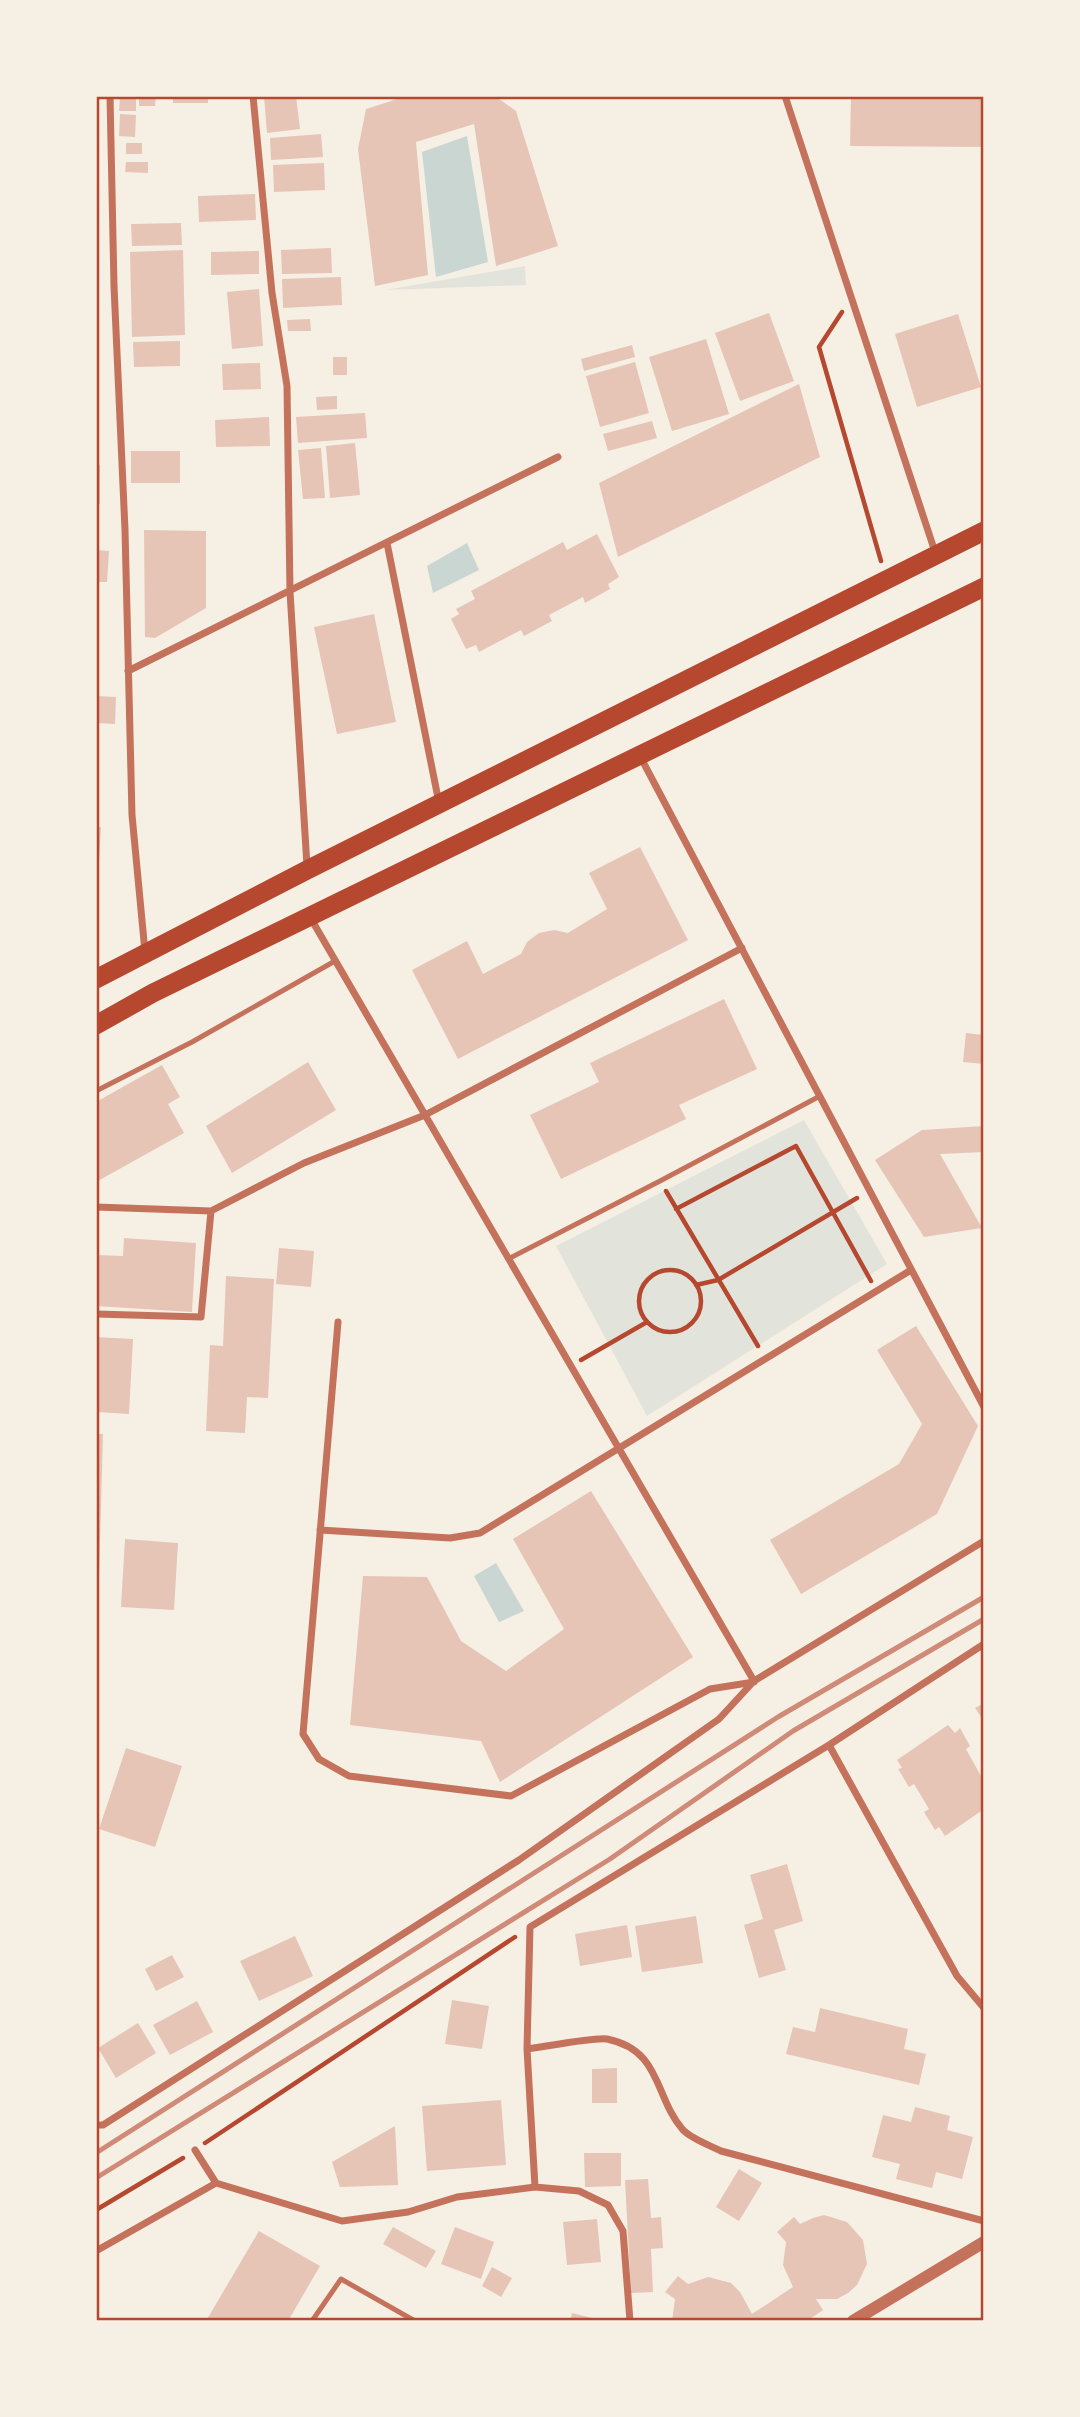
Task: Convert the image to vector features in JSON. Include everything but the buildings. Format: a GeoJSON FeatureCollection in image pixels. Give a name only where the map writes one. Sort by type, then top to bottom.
{"type":"FeatureCollection","features":[{"type":"Feature","properties":{"kind":"highway"},"geometry":{"type":"LineString","coordinates":[[96,979],[307,870],[984,531]]}},
{"type":"Feature","properties":{"kind":"highway"},"geometry":{"type":"LineString","coordinates":[[96,1025],[153,993],[984,587]]}},
{"type":"Feature","properties":{"kind":"street"},"geometry":{"type":"LineString","coordinates":[[110,96],[132,815],[145,955]]}},
{"type":"Feature","properties":{"kind":"street"},"geometry":{"type":"LineString","coordinates":[[253,96],[272,293],[287,386],[290,592],[307,870]]}},
{"type":"Feature","properties":{"kind":"street"},"geometry":{"type":"LineString","coordinates":[[785,96],[937,555]]}},
{"type":"Feature","properties":{"kind":"street"},"geometry":{"type":"LineString","coordinates":[[128,671],[558,457]]}},
{"type":"Feature","properties":{"kind":"street"},"geometry":{"type":"LineString","coordinates":[[387,543],[439,804]]}},
{"type":"Feature","properties":{"kind":"street"},"geometry":{"type":"LineString","coordinates":[[640,756],[984,1407]]}},
{"type":"Feature","properties":{"kind":"street"},"geometry":{"type":"LineString","coordinates":[[310,917],[754,1681]]}},
{"type":"Feature","properties":{"kind":"street"},"geometry":{"type":"LineString","coordinates":[[96,1207],[211,1211],[304,1163],[425,1115],[741,948]]}},
{"type":"Feature","properties":{"kind":"street"},"geometry":{"type":"LineString","coordinates":[[96,1314],[201,1317],[211,1211]]}},
{"type":"Feature","properties":{"kind":"street"},"geometry":{"type":"LineString","coordinates":[[320,1530],[450,1538],[480,1533],[911,1269]]}},
{"type":"Feature","properties":{"kind":"street"},"geometry":{"type":"LineString","coordinates":[[338,1322],[303,1734],[319,1759],[349,1776],[511,1796],[710,1689],[754,1681]]}},
{"type":"Feature","properties":{"kind":"street"},"geometry":{"type":"LineString","coordinates":[[96,2125],[103,2125],[519,1860],[719,1719],[754,1681],[984,1541]]}},
{"type":"Feature","properties":{"kind":"street"},"geometry":{"type":"LineString","coordinates":[[535,2187],[527,2049],[530,1927],[829,1745],[984,1644]]}},
{"type":"Feature","properties":{"kind":"street"},"geometry":{"type":"LineString","coordinates":[[829,1745],[957,1976],[984,2008]]}},
{"type":"Feature","properties":{"kind":"street"},"geometry":{"type":"LineString","coordinates":[[527,2049],[604,2038],[631,2047],[654,2072],[673,2117],[686,2133],[721,2151],[984,2221]]}},
{"type":"Feature","properties":{"kind":"street"},"geometry":{"type":"LineString","coordinates":[[195,2150],[216,2183],[342,2221],[408,2212],[457,2197],[535,2187],[579,2191],[608,2204],[622,2231],[630,2321]]}},
{"type":"Feature","properties":{"kind":"street"},"geometry":{"type":"LineString","coordinates":[[96,2251],[216,2183]]}},
{"type":"Feature","properties":{"kind":"street"},"geometry":{"type":"LineString","coordinates":[[853,2321],[984,2242]]}},
{"type":"Feature","properties":{"kind":"lane"},"geometry":{"type":"LineString","coordinates":[[96,1091],[192,1042],[335,961]]}},
{"type":"Feature","properties":{"kind":"lane"},"geometry":{"type":"LineString","coordinates":[[508,1259],[820,1096]]}},
{"type":"Feature","properties":{"kind":"lane"},"geometry":{"type":"LineString","coordinates":[[312,2321],[341,2278],[415,2321]]}},
{"type":"Feature","properties":{"kind":"path"},"geometry":{"type":"LineString","coordinates":[[851,299],[819,347],[886,579]]}},
{"type":"Feature","properties":{"kind":"path"},"geometry":{"type":"LineString","coordinates":[[676,1209],[796,1146],[876,1291]]}},
{"type":"Feature","properties":{"kind":"path"},"geometry":{"type":"LineString","coordinates":[[660,1181],[765,1359]]}},
{"type":"Feature","properties":{"kind":"path"},"geometry":{"type":"LineString","coordinates":[[696,1284],[718,1280],[869,1190]]}},
{"type":"Feature","properties":{"kind":"path"},"geometry":{"type":"LineString","coordinates":[[669,1270],[680,1272],[696,1284],[701,1305],[691,1324],[673,1332],[654,1328],[647,1322],[639,1304],[644,1285],[650,1277],[669,1270]]}},
{"type":"Feature","properties":{"kind":"path"},"geometry":{"type":"LineString","coordinates":[[571,1366],[647,1322]]}},
{"type":"Feature","properties":{"kind":"path"},"geometry":{"type":"LineString","coordinates":[[96,2210],[195,2150],[530,1927]]}},
{"type":"Feature","properties":{"kind":"shaded area"},"geometry":{"type":"Polygon","coordinates":[[[467,136],[488,262],[436,277],[422,152],[467,136]]]}},
{"type":"Feature","properties":{"kind":"shaded area"},"geometry":{"type":"Polygon","coordinates":[[[525,266],[526,285],[385,290],[525,266]]]}},
{"type":"Feature","properties":{"kind":"shaded area"},"geometry":{"type":"Polygon","coordinates":[[[467,543],[479,570],[433,593],[427,566],[467,543]]]}},
{"type":"Feature","properties":{"kind":"shaded area"},"geometry":{"type":"Polygon","coordinates":[[[804,1120],[887,1264],[647,1416],[556,1246],[804,1120]]]}},
{"type":"Feature","properties":{"kind":"shaded area"},"geometry":{"type":"Polygon","coordinates":[[[496,1563],[524,1611],[499,1622],[474,1576],[496,1563]]]}},
{"type":"Feature","properties":{"kind":"railway"},"geometry":{"type":"LineString","coordinates":[[96,2153],[778,1717],[984,1597]]}},
{"type":"Feature","properties":{"kind":"railway"},"geometry":{"type":"LineString","coordinates":[[96,2178],[610,1859],[793,1731],[984,1619]]}}]}
